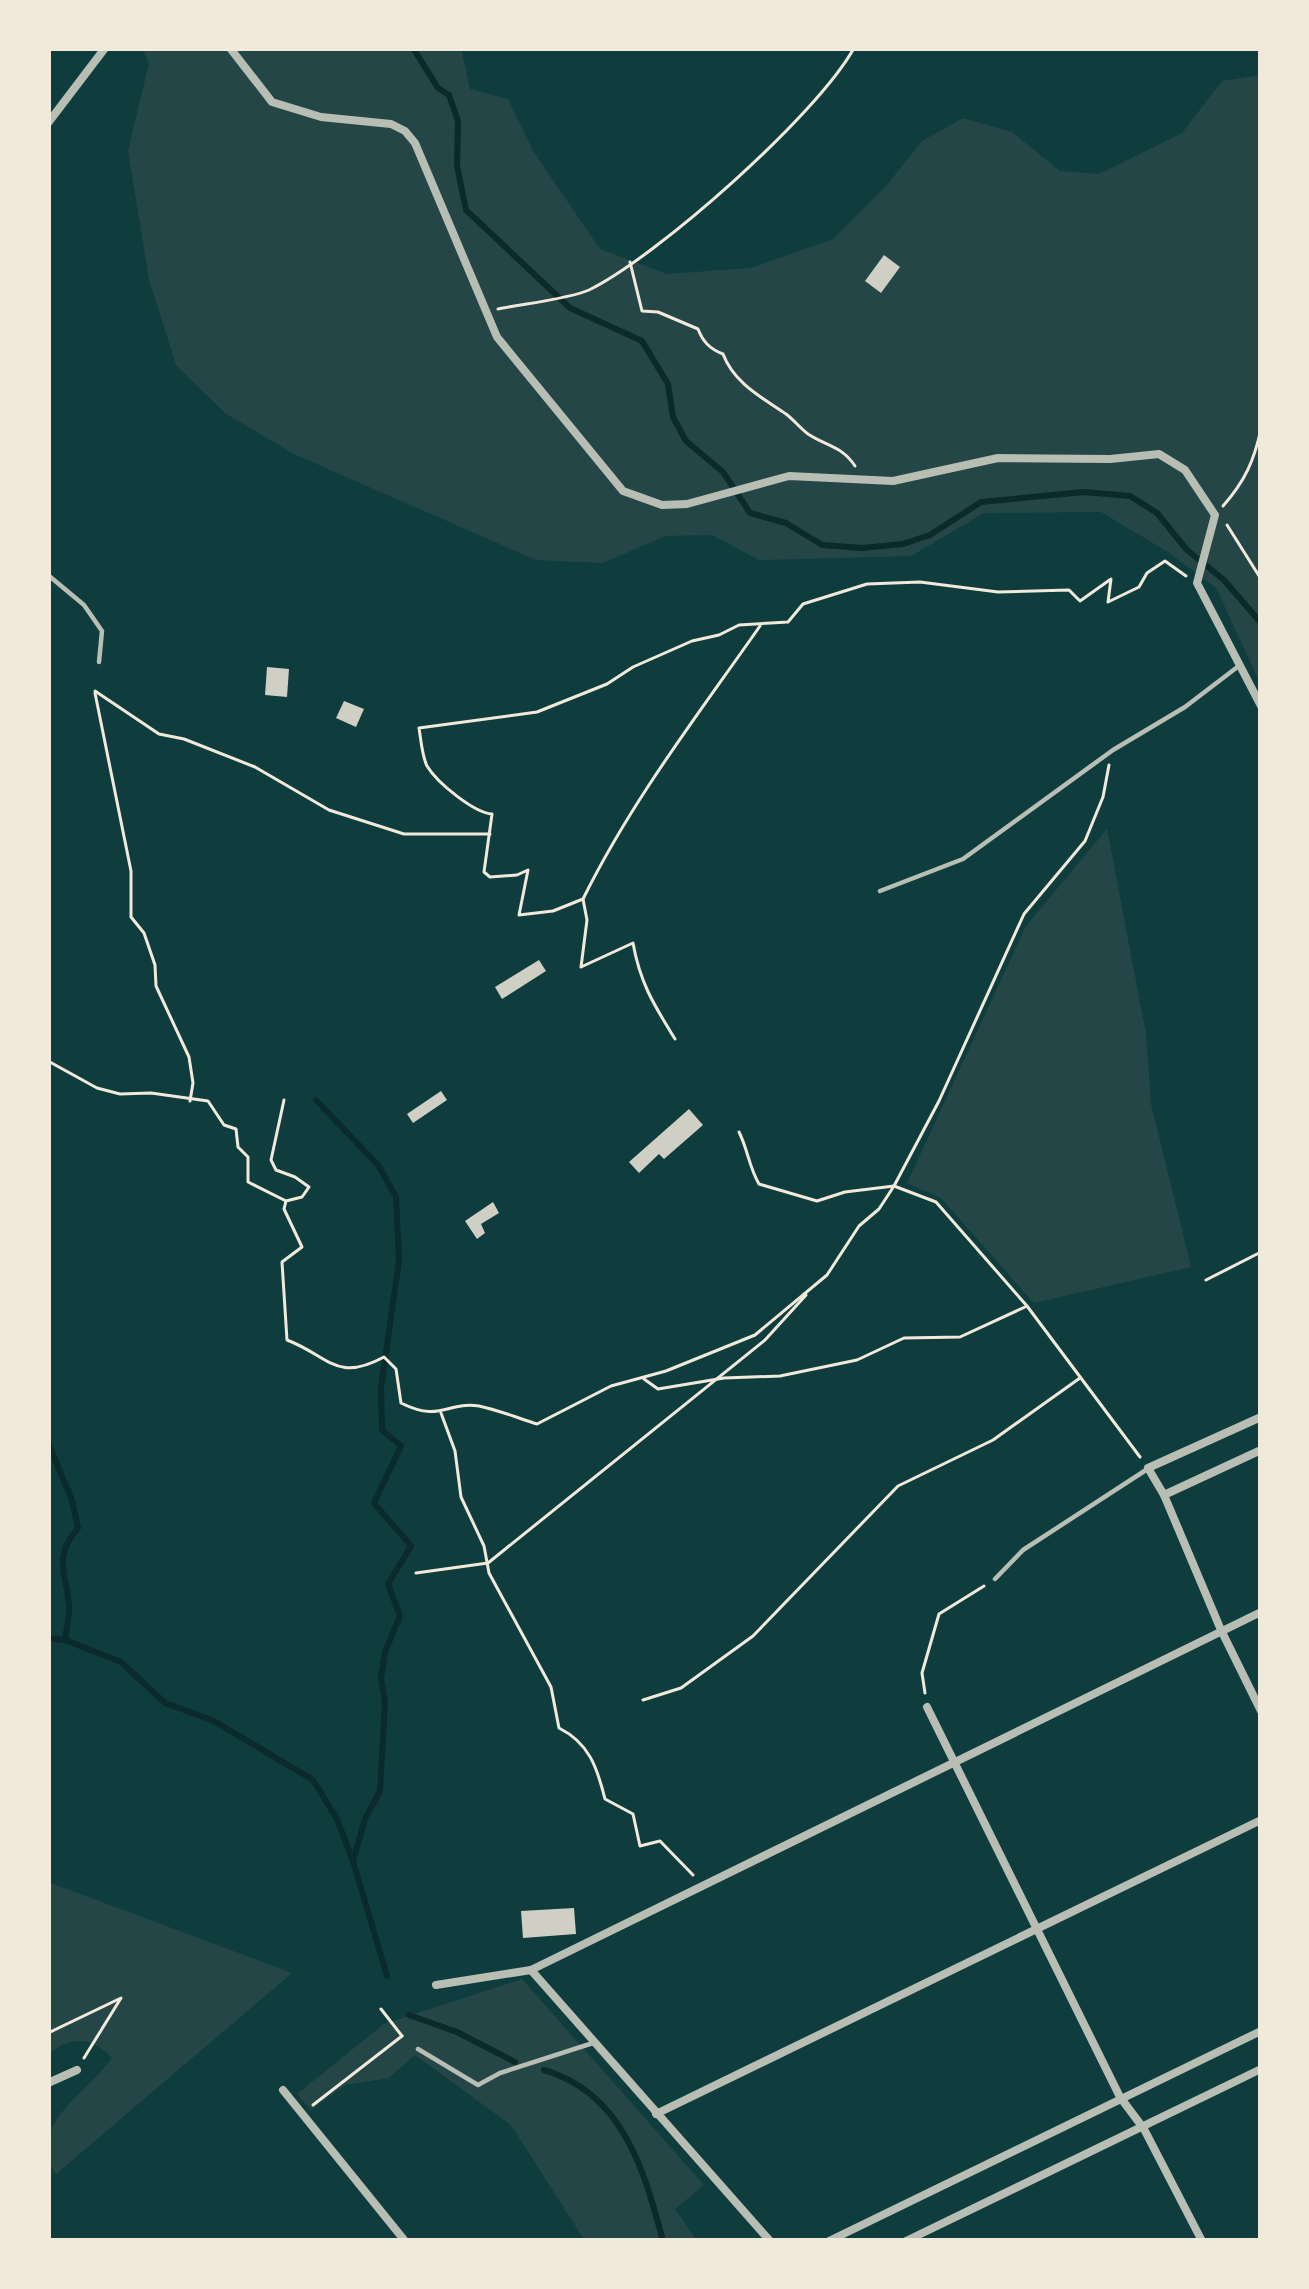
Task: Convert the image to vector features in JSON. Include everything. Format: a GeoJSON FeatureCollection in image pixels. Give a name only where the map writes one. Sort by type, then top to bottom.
{"type":"FeatureCollection","features":[{"type":"Feature","properties":{"kind":"street"},"geometry":{"type":"LineString","coordinates":[[48,122],[105,48]]}},
{"type":"Feature","properties":{"kind":"street"},"geometry":{"type":"LineString","coordinates":[[230,48],[272,102],[308,114],[391,124],[405,130],[415,143],[497,337],[623,491],[662,505],[728,495],[789,476],[893,481],[998,458],[1110,459],[1160,454],[1185,470],[1215,515],[1197,583],[1261,706]]}},
{"type":"Feature","properties":{"kind":"street"},"geometry":{"type":"LineString","coordinates":[[1261,1417],[1148,1468],[1261,1711]]}},
{"type":"Feature","properties":{"kind":"street"},"geometry":{"type":"LineString","coordinates":[[1164,1495],[1261,1450]]}},
{"type":"Feature","properties":{"kind":"street"},"geometry":{"type":"LineString","coordinates":[[436,1984],[531,1970],[1261,1612]]}},
{"type":"Feature","properties":{"kind":"street"},"geometry":{"type":"LineString","coordinates":[[927,1707],[1120,2097],[1144,2129],[1202,2241]]}},
{"type":"Feature","properties":{"kind":"street"},"geometry":{"type":"LineString","coordinates":[[656,2114],[1261,1820]]}},
{"type":"Feature","properties":{"kind":"street"},"geometry":{"type":"LineString","coordinates":[[531,1970],[770,2241]]}},
{"type":"Feature","properties":{"kind":"street"},"geometry":{"type":"LineString","coordinates":[[829,2241],[1261,2031]]}},
{"type":"Feature","properties":{"kind":"street"},"geometry":{"type":"LineString","coordinates":[[906,2241],[1261,2069]]}},
{"type":"Feature","properties":{"kind":"street"},"geometry":{"type":"LineString","coordinates":[[48,2083],[77,2070]]}},
{"type":"Feature","properties":{"kind":"street"},"geometry":{"type":"LineString","coordinates":[[283,2090],[405,2241]]}},
{"type":"Feature","properties":{"kind":"lane"},"geometry":{"type":"LineString","coordinates":[[48,575],[85,605],[102,631],[99,662]]}},
{"type":"Feature","properties":{"kind":"lane"},"geometry":{"type":"LineString","coordinates":[[880,890],[963,859],[1240,665]]}},
{"type":"Feature","properties":{"kind":"lane"},"geometry":{"type":"LineString","coordinates":[[995,1579],[1024,1550],[1148,1468]]}},
{"type":"Feature","properties":{"kind":"lane"},"geometry":{"type":"LineString","coordinates":[[418,2049],[478,2085],[500,2073],[593,2043]]}},
{"type":"Feature","properties":{"kind":"path"},"geometry":{"type":"LineString","coordinates":[[485,312],[586,291],[630,262],[698,212],[773,142],[845,65],[854,48]]}},
{"type":"Feature","properties":{"kind":"path"},"geometry":{"type":"LineString","coordinates":[[630,262],[642,311],[658,312],[698,329],[701,339],[723,354],[728,368],[757,397],[809,435],[833,443],[853,462],[860,479]]}},
{"type":"Feature","properties":{"kind":"path"},"geometry":{"type":"LineString","coordinates":[[1261,429],[1243,484],[1215,515],[1232,529],[1261,579]]}},
{"type":"Feature","properties":{"kind":"path"},"geometry":{"type":"LineString","coordinates":[[583,899],[553,911],[519,915],[528,870],[490,877],[484,872],[492,814],[454,796],[425,764],[419,728],[537,712],[607,684],[692,641],[740,625],[788,622],[803,604],[868,584],[920,582],[998,592],[1069,590],[1080,601],[1112,579],[1108,602],[1138,587],[1147,573],[1165,561],[1197,583]]}},
{"type":"Feature","properties":{"kind":"path"},"geometry":{"type":"LineString","coordinates":[[676,1039],[652,1007],[637,970],[633,943],[581,967],[587,920],[583,899],[642,790],[761,625]]}},
{"type":"Feature","properties":{"kind":"path"},"geometry":{"type":"LineString","coordinates":[[190,1101],[194,1083],[189,1057],[156,986],[155,965],[144,933],[131,917],[130,871],[95,691],[159,734],[255,767],[329,810],[404,833],[492,834]]}},
{"type":"Feature","properties":{"kind":"path"},"geometry":{"type":"LineString","coordinates":[[286,1201],[284,1209],[302,1247],[282,1262],[287,1340],[309,1348],[329,1365],[363,1369],[384,1357],[396,1369],[401,1403],[420,1413],[473,1405],[537,1424],[611,1386],[754,1336],[827,1275],[860,1226],[879,1209],[939,1101],[1024,914],[1085,841],[1103,796],[1113,750]]}},
{"type":"Feature","properties":{"kind":"path"},"geometry":{"type":"LineString","coordinates":[[48,1061],[97,1088],[120,1094],[208,1101],[224,1125],[236,1129],[238,1147],[248,1157],[248,1182],[286,1201],[302,1197],[309,1187],[276,1171],[271,1160],[284,1100]]}},
{"type":"Feature","properties":{"kind":"path"},"geometry":{"type":"LineString","coordinates":[[739,1132],[759,1184],[817,1201],[893,1186],[936,1202],[1027,1306],[1148,1468]]}},
{"type":"Feature","properties":{"kind":"path"},"geometry":{"type":"LineString","coordinates":[[1206,1280],[1261,1252]]}},
{"type":"Feature","properties":{"kind":"path"},"geometry":{"type":"LineString","coordinates":[[416,1573],[488,1563],[765,1340],[816,1285]]}},
{"type":"Feature","properties":{"kind":"path"},"geometry":{"type":"LineString","coordinates":[[642,1377],[658,1389],[717,1379],[780,1376],[857,1360],[904,1338],[960,1337],[1027,1306]]}},
{"type":"Feature","properties":{"kind":"path"},"geometry":{"type":"LineString","coordinates":[[643,1700],[681,1688],[753,1636],[898,1486],[993,1440],[1081,1377]]}},
{"type":"Feature","properties":{"kind":"path"},"geometry":{"type":"LineString","coordinates":[[441,1413],[455,1451],[461,1497],[550,1687],[559,1728],[580,1739],[605,1798],[632,1814],[640,1846],[660,1841],[702,1885]]}},
{"type":"Feature","properties":{"kind":"path"},"geometry":{"type":"LineString","coordinates":[[927,1707],[922,1673],[939,1614],[995,1579]]}},
{"type":"Feature","properties":{"kind":"path"},"geometry":{"type":"LineString","coordinates":[[48,2033],[121,1998],[77,2070]]}},
{"type":"Feature","properties":{"kind":"path"},"geometry":{"type":"LineString","coordinates":[[301,2114],[402,2036],[381,2009]]}},
{"type":"Feature","properties":{"kind":"shaded area"},"geometry":{"type":"Polygon","coordinates":[[[142,48],[461,48],[470,89],[508,99],[533,151],[600,249],[667,274],[751,268],[833,239],[886,186],[922,141],[963,118],[1012,132],[1060,171],[1099,174],[1182,133],[1222,81],[1261,75],[1261,685],[1216,588],[1101,512],[984,513],[911,556],[759,560],[712,535],[665,536],[603,563],[536,560],[294,454],[225,413],[176,365],[149,279],[128,151],[149,63],[142,48]]]}},
{"type":"Feature","properties":{"kind":"shaded area"},"geometry":{"type":"Polygon","coordinates":[[[1107,829],[1146,1034],[1151,1104],[1191,1267],[1034,1303],[941,1198],[907,1183],[1026,926],[1107,829]]]}},
{"type":"Feature","properties":{"kind":"shaded area"},"geometry":{"type":"Polygon","coordinates":[[[48,1882],[292,1973],[56,2174],[48,2157],[53,2126],[112,2058],[81,2041],[48,2055],[48,1882]]]}},
{"type":"Feature","properties":{"kind":"shaded area"},"geometry":{"type":"Polygon","coordinates":[[[522,1979],[704,2185],[675,2209],[697,2241],[585,2241],[511,2125],[415,2055],[389,2078],[345,2085],[311,2110],[297,2094],[384,2024],[522,1979]]]}},
{"type":"Feature","properties":{"kind":"building"},"geometry":{"type":"Polygon","coordinates":[[[884,255],[900,267],[881,293],[865,281],[884,255]]]}},
{"type":"Feature","properties":{"kind":"building"},"geometry":{"type":"Polygon","coordinates":[[[267,667],[289,669],[287,697],[265,695],[267,667]]]}},
{"type":"Feature","properties":{"kind":"building"},"geometry":{"type":"Polygon","coordinates":[[[344,701],[364,709],[356,727],[336,718],[344,701]]]}},
{"type":"Feature","properties":{"kind":"building"},"geometry":{"type":"Polygon","coordinates":[[[539,960],[546,971],[502,999],[495,987],[539,960]]]}},
{"type":"Feature","properties":{"kind":"building"},"geometry":{"type":"Polygon","coordinates":[[[441,1091],[447,1100],[413,1123],[407,1114],[441,1091]]]}},
{"type":"Feature","properties":{"kind":"building"},"geometry":{"type":"Polygon","coordinates":[[[689,1109],[703,1125],[664,1159],[659,1154],[639,1173],[629,1162],[689,1109]]]}},
{"type":"Feature","properties":{"kind":"building"},"geometry":{"type":"Polygon","coordinates":[[[493,1202],[499,1213],[481,1224],[485,1233],[477,1239],[465,1221],[493,1202]]]}},
{"type":"Feature","properties":{"kind":"building"},"geometry":{"type":"Polygon","coordinates":[[[574,1908],[576,1934],[523,1938],[521,1911],[574,1908]]]}},
{"type":"Feature","properties":{"kind":"waterway"},"geometry":{"type":"LineString","coordinates":[[413,48],[438,88],[449,95],[458,121],[457,166],[466,210],[570,308],[642,341],[668,384],[673,417],[686,441],[723,472],[750,513],[786,523],[822,545],[862,548],[903,544],[930,535],[981,502],[1084,492],[1130,496],[1157,513],[1187,550],[1224,580],[1261,623]]}},
{"type":"Feature","properties":{"kind":"waterway"},"geometry":{"type":"LineString","coordinates":[[316,1100],[378,1165],[396,1197],[399,1260],[381,1388],[382,1430],[401,1446],[374,1503],[411,1546],[388,1584],[400,1616],[385,1652],[381,1678],[385,1702],[380,1791],[365,1819],[353,1861]]}},
{"type":"Feature","properties":{"kind":"waterway"},"geometry":{"type":"LineString","coordinates":[[48,1443],[72,1500],[78,1528],[63,1559],[69,1610],[65,1640]]}},
{"type":"Feature","properties":{"kind":"waterway"},"geometry":{"type":"LineString","coordinates":[[48,1638],[121,1662],[165,1703],[214,1721],[313,1780],[337,1819],[353,1861],[387,1976]]}},
{"type":"Feature","properties":{"kind":"waterway"},"geometry":{"type":"LineString","coordinates":[[409,2015],[457,2032],[515,2062]]}},
{"type":"Feature","properties":{"kind":"waterway"},"geometry":{"type":"LineString","coordinates":[[544,2070],[571,2081],[611,2115],[638,2162],[663,2241]]}}]}
